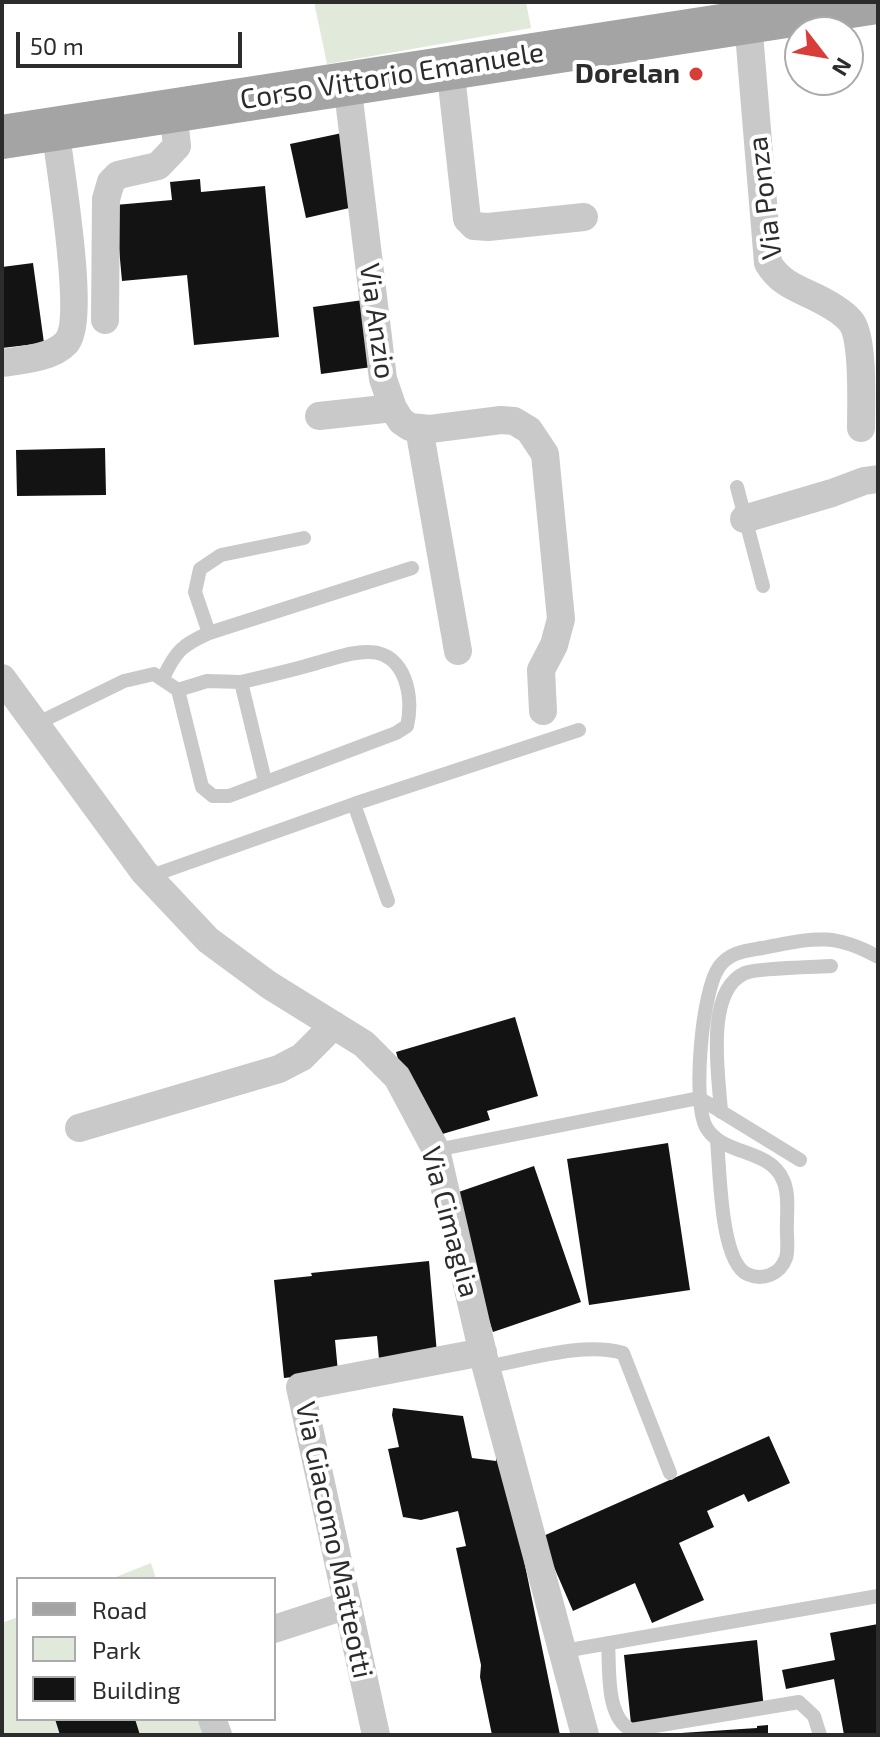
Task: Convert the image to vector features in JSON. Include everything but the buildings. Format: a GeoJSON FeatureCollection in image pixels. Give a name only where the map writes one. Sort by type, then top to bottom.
{"type":"FeatureCollection","features":[{"type":"Feature","properties":{"kind":"main road","name":"Corso Vittorio Emanuele"},"geometry":{"type":"LineString","coordinates":[[2,137],[877,2]]}},
{"type":"Feature","properties":{"kind":"street","name":"Via Ponza"},"geometry":{"type":"LineString","coordinates":[[748,21],[768,263],[777,277],[793,288],[835,307],[852,324],[859,356],[861,428]]}},
{"type":"Feature","properties":{"kind":"street"},"geometry":{"type":"LineString","coordinates":[[450,66],[467,219],[474,226],[488,227],[584,217]]}},
{"type":"Feature","properties":{"kind":"street","name":"Via Anzio"},"geometry":{"type":"LineString","coordinates":[[347,83],[383,379],[401,421],[419,428]]}},
{"type":"Feature","properties":{"kind":"street"},"geometry":{"type":"LineString","coordinates":[[105,320],[106,199],[111,182],[118,175],[158,166],[169,157],[177,146],[173,110]]}},
{"type":"Feature","properties":{"kind":"street"},"geometry":{"type":"LineString","coordinates":[[2,363],[34,358],[64,345],[70,337],[74,321],[75,292],[55,127]]}},
{"type":"Feature","properties":{"kind":"street"},"geometry":{"type":"LineString","coordinates":[[319,416],[393,408]]}},
{"type":"Feature","properties":{"kind":"street"},"geometry":{"type":"LineString","coordinates":[[458,651],[419,428],[514,421],[529,430],[545,454],[561,619],[554,645],[541,670],[543,711]]}},
{"type":"Feature","properties":{"kind":"street"},"geometry":{"type":"LineString","coordinates":[[744,519],[878,479]]}},
{"type":"Feature","properties":{"kind":"street","name":"Via Cimaglia"},"geometry":{"type":"LineString","coordinates":[[4,685],[148,877],[208,940],[269,985],[364,1044],[397,1077],[436,1150],[484,1359],[585,1735]]}},
{"type":"Feature","properties":{"kind":"street"},"geometry":{"type":"LineString","coordinates":[[79,1128],[279,1069],[302,1057],[334,1025]]}},
{"type":"Feature","properties":{"kind":"street","name":"Via Giacomo Matteotti"},"geometry":{"type":"LineString","coordinates":[[376,1735],[300,1387],[484,1359]]}},
{"type":"Feature","properties":{"kind":"street"},"geometry":{"type":"LineString","coordinates":[[276,1628],[348,1605]]}},
{"type":"Feature","properties":{"kind":"lane"},"geometry":{"type":"LineString","coordinates":[[737,487],[763,586]]}},
{"type":"Feature","properties":{"kind":"lane"},"geometry":{"type":"LineString","coordinates":[[209,633],[195,592],[200,569],[221,555],[304,538]]}},
{"type":"Feature","properties":{"kind":"lane"},"geometry":{"type":"LineString","coordinates":[[163,678],[182,647],[209,633],[412,568]]}},
{"type":"Feature","properties":{"kind":"lane"},"geometry":{"type":"LineString","coordinates":[[36,724],[124,681],[154,674],[178,690],[199,779],[206,792],[219,798],[403,729],[410,715],[407,682],[396,665],[371,651],[241,682],[207,681],[178,690]]}},
{"type":"Feature","properties":{"kind":"lane"},"geometry":{"type":"LineString","coordinates":[[241,682],[265,781]]}},
{"type":"Feature","properties":{"kind":"lane"},"geometry":{"type":"LineString","coordinates":[[148,877],[354,804],[579,730]]}},
{"type":"Feature","properties":{"kind":"lane"},"geometry":{"type":"LineString","coordinates":[[354,804],[388,901]]}},
{"type":"Feature","properties":{"kind":"lane"},"geometry":{"type":"LineString","coordinates":[[717,1141],[725,1226],[731,1252],[742,1271],[757,1278],[768,1277],[781,1267],[786,1257],[787,1197],[783,1179],[775,1168],[717,1141],[705,1125],[699,1098],[709,985],[720,966],[735,953],[813,939],[837,939],[857,945],[878,957]]}},
{"type":"Feature","properties":{"kind":"lane"},"geometry":{"type":"LineString","coordinates":[[721,1112],[716,1041],[722,1004],[732,984],[745,973],[831,966]]}},
{"type":"Feature","properties":{"kind":"lane"},"geometry":{"type":"LineString","coordinates":[[436,1150],[699,1098],[800,1160]]}},
{"type":"Feature","properties":{"kind":"lane"},"geometry":{"type":"LineString","coordinates":[[484,1359],[608,1349],[623,1353],[670,1473]]}},
{"type":"Feature","properties":{"kind":"lane"},"geometry":{"type":"LineString","coordinates":[[564,1651],[878,1596]]}},
{"type":"Feature","properties":{"kind":"lane"},"geometry":{"type":"LineString","coordinates":[[608,1643],[616,1712],[621,1724],[631,1730],[799,1702],[814,1716],[820,1735]]}},
{"type":"Feature","properties":{"kind":"green space"},"geometry":{"type":"Polygon","coordinates":[[[314,2],[526,2],[531,28],[327,64],[314,2]]]}},
{"type":"Feature","properties":{"kind":"green space"},"geometry":{"type":"Polygon","coordinates":[[[151,1563],[155,1577],[116,1577],[151,1563]]]}},
{"type":"Feature","properties":{"kind":"green space"},"geometry":{"type":"Polygon","coordinates":[[[16,1618],[16,1721],[206,1721],[210,1735],[2,1735],[2,1623],[16,1618]]]}},
{"type":"Feature","properties":{"kind":"place","name":"Dorelan"},"geometry":{"type":"Point","coordinates":[696,74]}}]}
